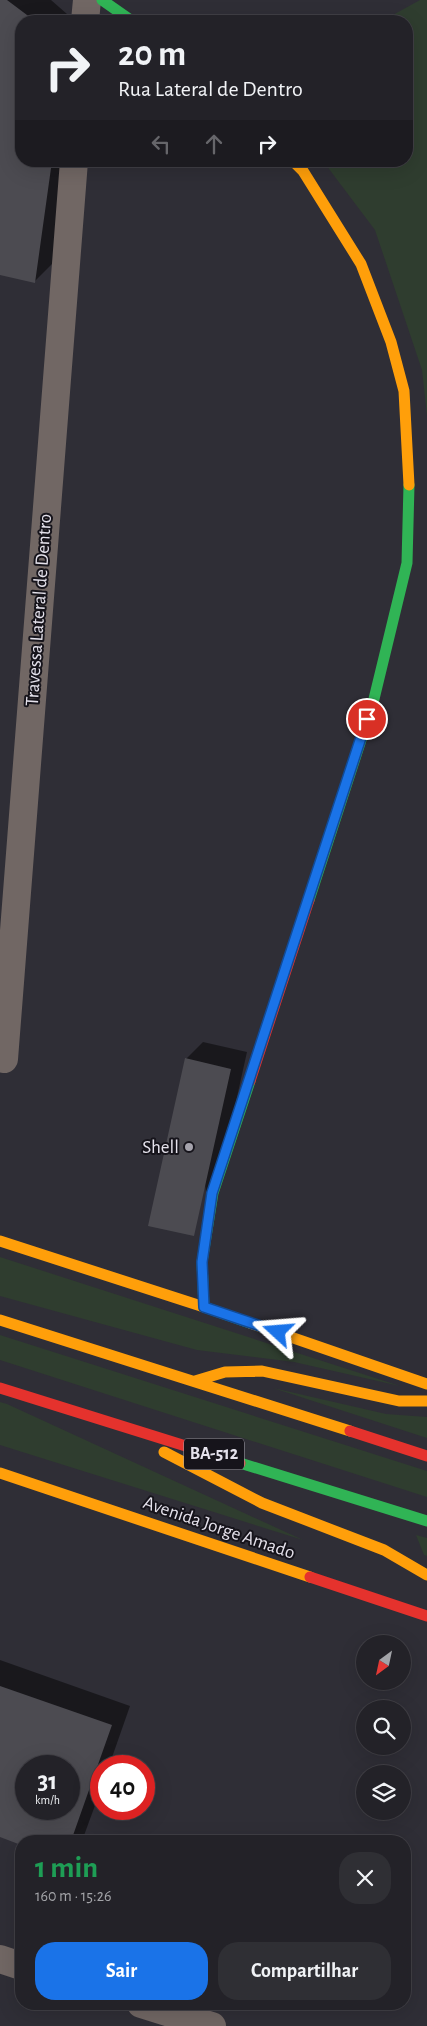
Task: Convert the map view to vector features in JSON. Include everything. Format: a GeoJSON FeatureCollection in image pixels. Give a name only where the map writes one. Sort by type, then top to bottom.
{"type":"FeatureCollection","features":[{"type":"Feature","properties":{"kind":"main road"},"geometry":{"type":"LineString","coordinates":[[102,0],[123,15]]}},
{"type":"Feature","properties":{"kind":"main road"},"geometry":{"type":"LineString","coordinates":[[204,1307],[202,1262],[212,1193],[373,703],[407,563],[410,506],[404,391],[391,342],[361,264],[299,167]]}},
{"type":"Feature","properties":{"kind":"main road"},"geometry":{"type":"LineString","coordinates":[[0,1241],[204,1307],[427,1384]]}},
{"type":"Feature","properties":{"kind":"main road"},"geometry":{"type":"LineString","coordinates":[[0,1320],[427,1456]]}},
{"type":"Feature","properties":{"kind":"main road"},"geometry":{"type":"LineString","coordinates":[[195,1381],[225,1372],[262,1371],[399,1401],[427,1401]]}},
{"type":"Feature","properties":{"kind":"main road","name":"BA-512"},"geometry":{"type":"LineString","coordinates":[[0,1388],[427,1521]]}},
{"type":"Feature","properties":{"kind":"main road"},"geometry":{"type":"LineString","coordinates":[[96,1418],[262,1503],[384,1550],[427,1576]]}},
{"type":"Feature","properties":{"kind":"main road","name":"Avenida Jorge Amado"},"geometry":{"type":"LineString","coordinates":[[0,1473],[427,1616]]}},
{"type":"Feature","properties":{"kind":"street"},"geometry":{"type":"LineString","coordinates":[[86,15],[87,0]]}},
{"type":"Feature","properties":{"kind":"street","name":"Travessa Lateral de Dentro"},"geometry":{"type":"LineString","coordinates":[[4,1058],[74,167]]}},
{"type":"Feature","properties":{"kind":"street"},"geometry":{"type":"LineString","coordinates":[[0,1959],[15,1964]]}},
{"type":"Feature","properties":{"kind":"street"},"geometry":{"type":"LineString","coordinates":[[160,2010],[212,2026]]}},
{"type":"Feature","properties":{"kind":"green space"},"geometry":{"type":"Polygon","coordinates":[[[420,0],[427,0],[427,416],[422,370],[375,230],[328,167],[413,167],[413,15],[393,15],[420,0]]]}},
{"type":"Feature","properties":{"kind":"green space"},"geometry":{"type":"Polygon","coordinates":[[[0,1257],[400,1386],[294,1362],[197,1350],[0,1296],[0,1257]]]}},
{"type":"Feature","properties":{"kind":"green space"},"geometry":{"type":"Polygon","coordinates":[[[0,1335],[427,1471],[427,1497],[0,1360],[0,1335]]]}},
{"type":"Feature","properties":{"kind":"green space"},"geometry":{"type":"Polygon","coordinates":[[[273,1388],[386,1414],[427,1417],[427,1438],[273,1388]]]}},
{"type":"Feature","properties":{"kind":"green space"},"geometry":{"type":"Polygon","coordinates":[[[0,1402],[7,1404],[303,1540],[0,1445],[0,1402]]]}},
{"type":"Feature","properties":{"kind":"green space"},"geometry":{"type":"Polygon","coordinates":[[[416,1535],[427,1538],[427,1556],[424,1555],[416,1535]]]}},
{"type":"Feature","properties":{"kind":"building"},"geometry":{"type":"Polygon","coordinates":[[[0,0],[7,0],[27,15],[15,15],[15,167],[51,167],[35,283],[0,275],[0,0]]]}},
{"type":"Feature","properties":{"kind":"building","name":"Shell"},"geometry":{"type":"Polygon","coordinates":[[[185,1058],[231,1069],[194,1236],[148,1226],[185,1058]]]}},
{"type":"Feature","properties":{"kind":"building"},"geometry":{"type":"Polygon","coordinates":[[[0,1686],[112,1725],[101,1755],[90,1755],[90,1787],[80,1816],[80,1755],[15,1755],[15,1820],[78,1820],[73,1835],[15,1835],[15,1843],[0,1837],[0,1686]]]}},
{"type":"Feature","properties":{"kind":"traffic: fast"},"geometry":{"type":"LineString","coordinates":[[102,0],[123,15]]}},
{"type":"Feature","properties":{"kind":"traffic: fast"},"geometry":{"type":"LineString","coordinates":[[309,900],[373,703],[407,563],[409,485]]}},
{"type":"Feature","properties":{"kind":"traffic: fast"},"geometry":{"type":"LineString","coordinates":[[250,1081],[213,1193],[202,1262],[204,1307],[250,1323]]}},
{"type":"Feature","properties":{"kind":"traffic: fast"},"geometry":{"type":"LineString","coordinates":[[240,1463],[427,1521]]}},
{"type":"Feature","properties":{"kind":"traffic: slow"},"geometry":{"type":"LineString","coordinates":[[299,167],[361,264],[391,342],[404,391],[409,485]]}},
{"type":"Feature","properties":{"kind":"traffic: slow"},"geometry":{"type":"LineString","coordinates":[[0,1241],[204,1307]]}},
{"type":"Feature","properties":{"kind":"traffic: slow"},"geometry":{"type":"LineString","coordinates":[[0,1320],[350,1431]]}},
{"type":"Feature","properties":{"kind":"traffic: slow"},"geometry":{"type":"LineString","coordinates":[[250,1323],[427,1384]]}},
{"type":"Feature","properties":{"kind":"traffic: slow"},"geometry":{"type":"LineString","coordinates":[[195,1381],[225,1372],[262,1371],[399,1401],[427,1401]]}},
{"type":"Feature","properties":{"kind":"traffic: slow"},"geometry":{"type":"LineString","coordinates":[[164,1452],[262,1503],[384,1550],[427,1575]]}},
{"type":"Feature","properties":{"kind":"traffic: slow"},"geometry":{"type":"LineString","coordinates":[[0,1473],[310,1577]]}},
{"type":"Feature","properties":{"kind":"traffic: jam"},"geometry":{"type":"LineString","coordinates":[[250,1081],[309,900]]}},
{"type":"Feature","properties":{"kind":"traffic: jam"},"geometry":{"type":"LineString","coordinates":[[0,1388],[240,1463]]}},
{"type":"Feature","properties":{"kind":"traffic: jam"},"geometry":{"type":"LineString","coordinates":[[350,1431],[427,1456]]}},
{"type":"Feature","properties":{"kind":"traffic: jam"},"geometry":{"type":"LineString","coordinates":[[310,1577],[427,1616]]}},
{"type":"Feature","properties":{"kind":"place","name":"Shell"},"geometry":{"type":"Point","coordinates":[189,1147]}},
{"type":"Feature","properties":{"kind":"route"},"geometry":{"type":"LineString","coordinates":[[278,1332],[204,1307],[202,1262],[208,1232],[212,1193],[367,719]]}}]}
